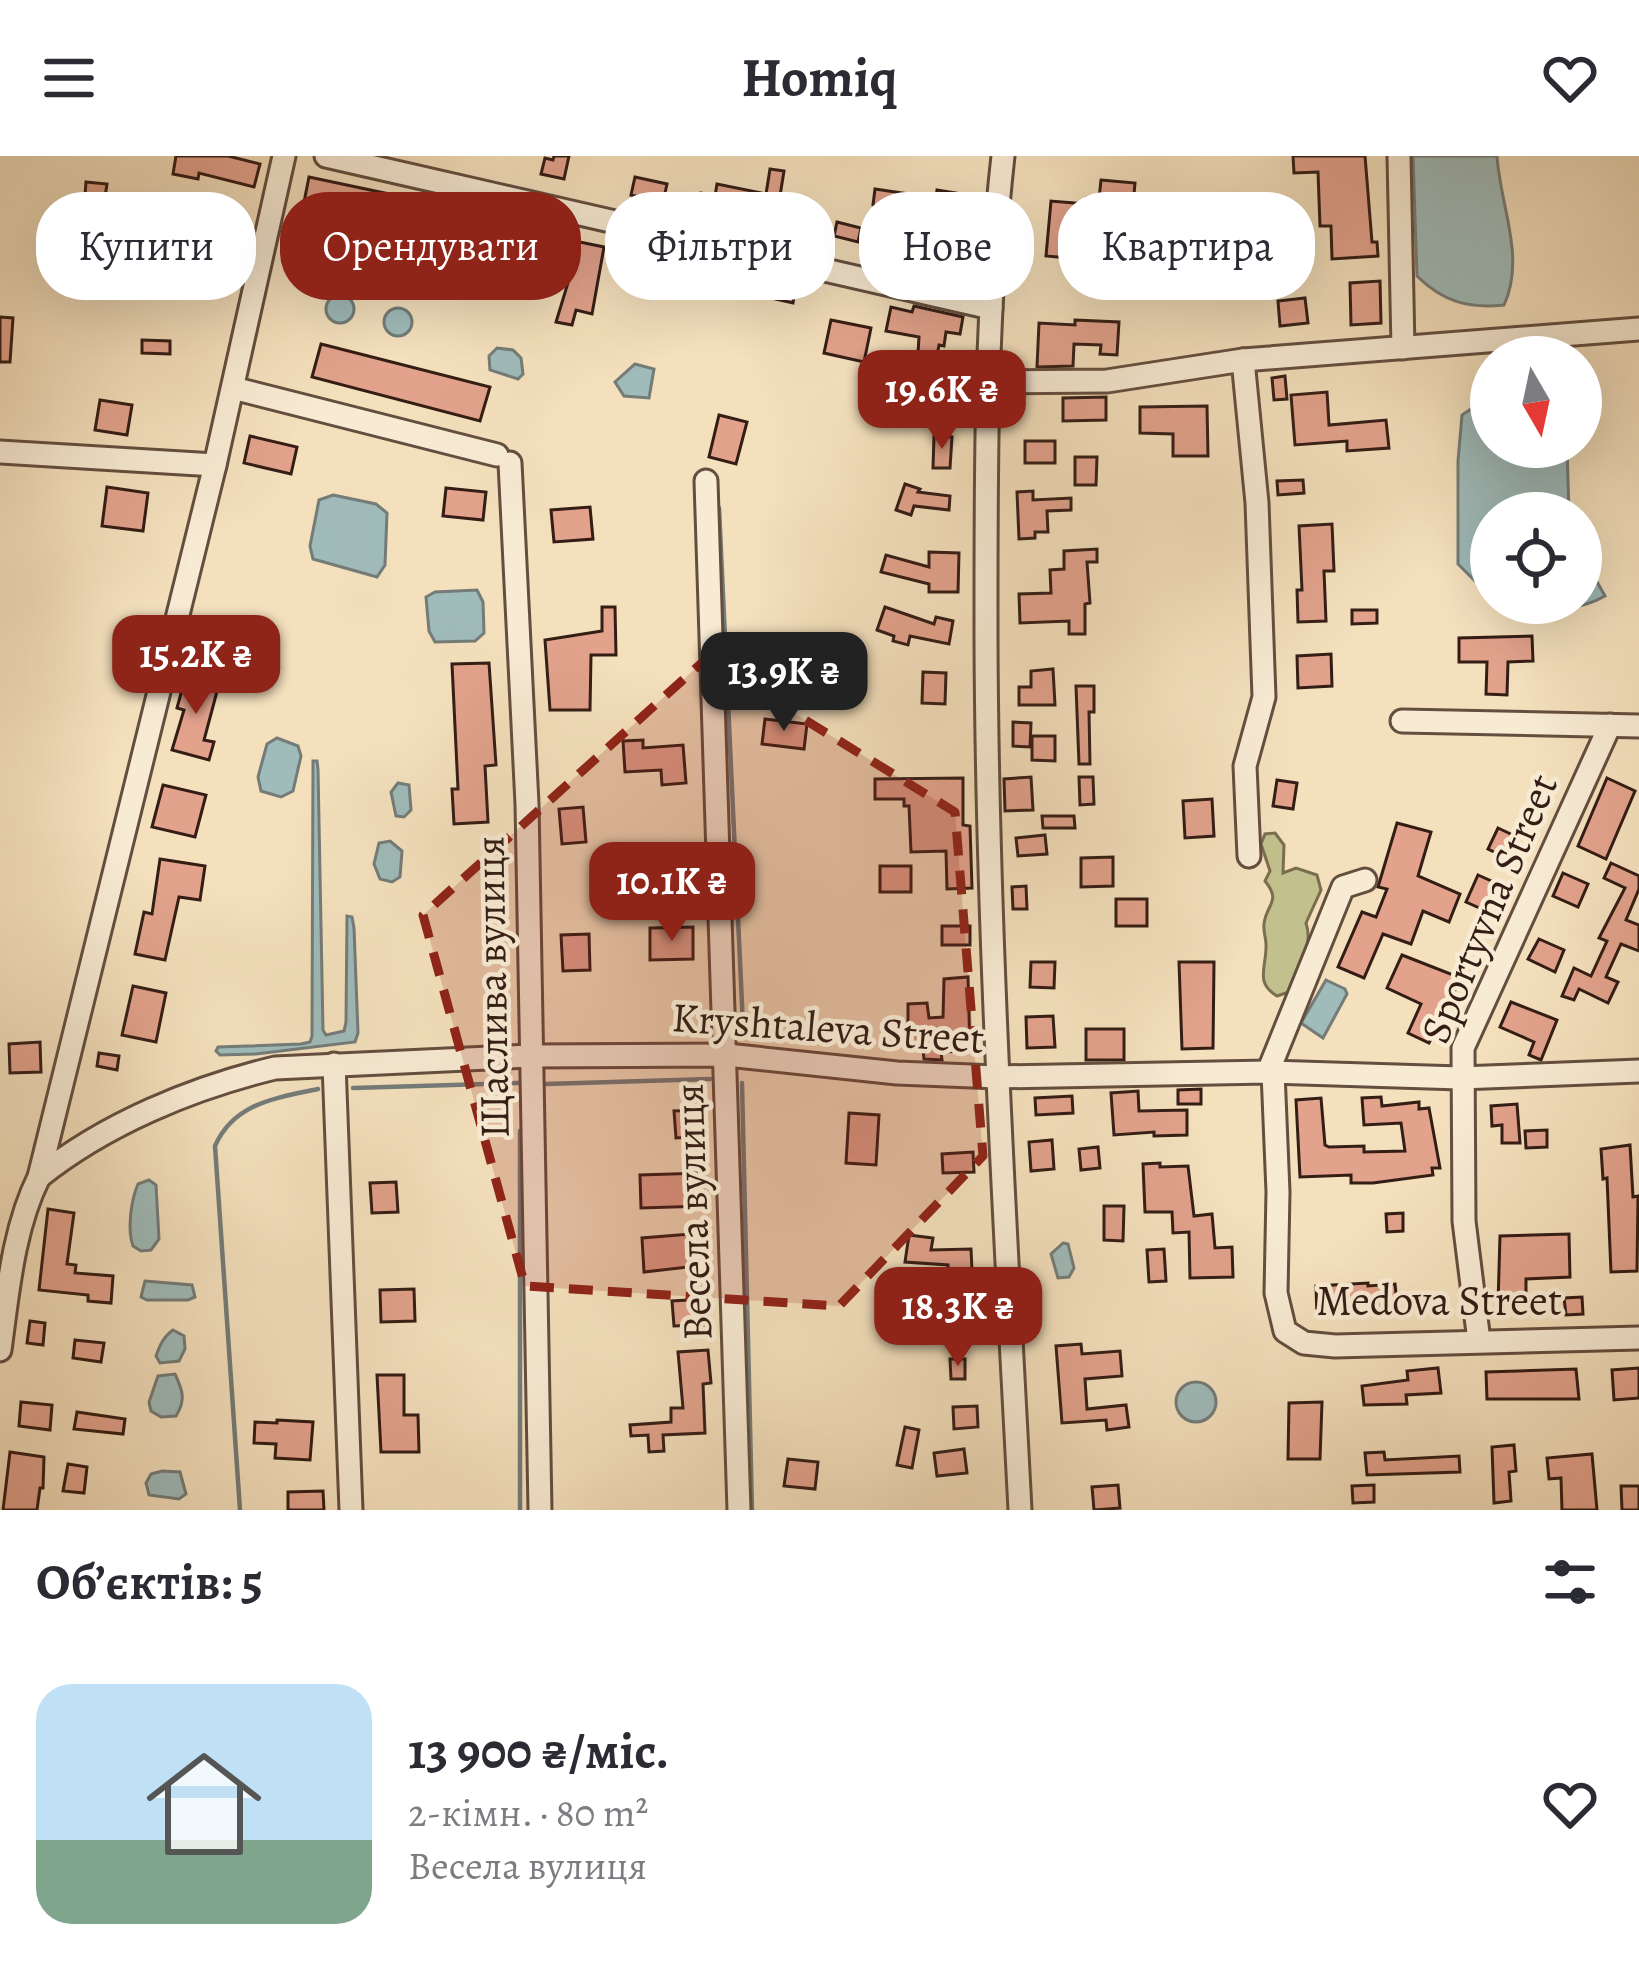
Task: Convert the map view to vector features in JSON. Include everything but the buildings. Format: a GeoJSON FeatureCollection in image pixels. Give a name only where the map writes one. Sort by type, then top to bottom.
{"type":"FeatureCollection","features":[{"type":"Feature","properties":{"kind":"street"},"geometry":{"type":"LineString","coordinates":[[0,1350],[11,1218],[39,1177],[215,465],[284,156]]}},
{"type":"Feature","properties":{"kind":"street"},"geometry":{"type":"LineString","coordinates":[[326,156],[991,308]]}},
{"type":"Feature","properties":{"kind":"street"},"geometry":{"type":"LineString","coordinates":[[1003,156],[988,382],[986,730],[997,1077],[1020,1510]]}},
{"type":"Feature","properties":{"kind":"street"},"geometry":{"type":"LineString","coordinates":[[1400,156],[1403,348]]}},
{"type":"Feature","properties":{"kind":"street"},"geometry":{"type":"LineString","coordinates":[[988,382],[1107,381],[1244,360],[1639,329]]}},
{"type":"Feature","properties":{"kind":"street"},"geometry":{"type":"LineString","coordinates":[[1244,360],[1257,503],[1264,697],[1245,766],[1249,856]]}},
{"type":"Feature","properties":{"kind":"street","name":"Щаслива вулиця"},"geometry":{"type":"LineString","coordinates":[[233,388],[503,459],[527,805],[540,1510]]}},
{"type":"Feature","properties":{"kind":"street"},"geometry":{"type":"LineString","coordinates":[[0,452],[215,465]]}},
{"type":"Feature","properties":{"kind":"street","name":"Весела вулиця"},"geometry":{"type":"LineString","coordinates":[[706,481],[739,1510]]}},
{"type":"Feature","properties":{"kind":"street"},"geometry":{"type":"LineString","coordinates":[[1402,722],[1639,726]]}},
{"type":"Feature","properties":{"kind":"street","name":"Sportyvna Street"},"geometry":{"type":"LineString","coordinates":[[1478,1341],[1464,1221],[1463,1048],[1610,725]]}},
{"type":"Feature","properties":{"kind":"street"},"geometry":{"type":"LineString","coordinates":[[1270,1072],[1342,886],[1365,880]]}},
{"type":"Feature","properties":{"kind":"street","name":"Kryshtaleva Street"},"geometry":{"type":"LineString","coordinates":[[39,1177],[75,1148],[112,1129],[244,1075],[334,1064],[727,1055],[897,1073],[997,1077],[1270,1072],[1460,1078],[1639,1071]]}},
{"type":"Feature","properties":{"kind":"street"},"geometry":{"type":"LineString","coordinates":[[334,1064],[351,1510]]}},
{"type":"Feature","properties":{"kind":"street","name":"Medova Street"},"geometry":{"type":"LineString","coordinates":[[1270,1072],[1278,1192],[1276,1293],[1285,1330],[1304,1343],[1335,1346],[1639,1338]]}},
{"type":"Feature","properties":{"kind":"highlighted area"},"geometry":{"type":"Polygon","coordinates":[[[706,659],[955,812],[983,1156],[839,1306],[525,1286],[423,915],[706,659]]]}},
{"type":"Feature","properties":{"kind":"shaded area"},"geometry":{"type":"Polygon","coordinates":[[[1275,833],[1284,845],[1283,873],[1296,868],[1317,875],[1321,890],[1306,923],[1307,949],[1300,967],[1289,992],[1277,996],[1264,979],[1264,924],[1273,899],[1265,881],[1270,871],[1261,844],[1265,834],[1275,833]]]}},
{"type":"Feature","properties":{"kind":"water"},"geometry":{"type":"Polygon","coordinates":[[[1413,156],[1497,156],[1513,268],[1504,305],[1456,301],[1417,276],[1413,156]]]}},
{"type":"Feature","properties":{"kind":"water"},"geometry":{"type":"Polygon","coordinates":[[[329,300],[353,304],[353,314],[345,322],[335,322],[327,314],[329,300]]]}},
{"type":"Feature","properties":{"kind":"water"},"geometry":{"type":"Polygon","coordinates":[[[398,308],[408,312],[412,322],[408,332],[398,336],[388,332],[384,322],[388,312],[398,308]]]}},
{"type":"Feature","properties":{"kind":"water"},"geometry":{"type":"Polygon","coordinates":[[[497,348],[513,350],[521,358],[523,374],[518,379],[490,370],[489,356],[497,348]]]}},
{"type":"Feature","properties":{"kind":"water"},"geometry":{"type":"Polygon","coordinates":[[[635,364],[654,369],[649,398],[624,396],[615,382],[635,364]]]}},
{"type":"Feature","properties":{"kind":"water"},"geometry":{"type":"Polygon","coordinates":[[[1470,410],[1470,468],[1568,468],[1568,492],[1470,492],[1470,576],[1458,564],[1462,415],[1470,410]]]}},
{"type":"Feature","properties":{"kind":"water"},"geometry":{"type":"Polygon","coordinates":[[[333,495],[376,504],[387,513],[385,565],[377,577],[313,559],[310,546],[319,500],[333,495]]]}},
{"type":"Feature","properties":{"kind":"water"},"geometry":{"type":"Polygon","coordinates":[[[477,590],[483,602],[484,633],[475,641],[435,642],[429,631],[426,597],[435,592],[477,590]]]}},
{"type":"Feature","properties":{"kind":"water"},"geometry":{"type":"Polygon","coordinates":[[[277,738],[298,746],[301,756],[293,791],[281,797],[261,791],[258,777],[267,744],[277,738]]]}},
{"type":"Feature","properties":{"kind":"water"},"geometry":{"type":"Polygon","coordinates":[[[313,761],[318,769],[323,1030],[326,1035],[344,1031],[346,1022],[347,916],[352,917],[354,928],[358,1033],[355,1042],[220,1055],[218,1047],[301,1044],[310,1042],[312,1036],[313,761]]]}},
{"type":"Feature","properties":{"kind":"water"},"geometry":{"type":"Polygon","coordinates":[[[398,783],[409,785],[411,810],[404,817],[396,816],[391,792],[398,783]]]}},
{"type":"Feature","properties":{"kind":"water"},"geometry":{"type":"Polygon","coordinates":[[[390,841],[402,851],[400,877],[392,882],[380,879],[374,864],[379,843],[390,841]]]}},
{"type":"Feature","properties":{"kind":"water"},"geometry":{"type":"Polygon","coordinates":[[[1326,980],[1347,994],[1323,1038],[1301,1023],[1326,980]]]}},
{"type":"Feature","properties":{"kind":"water"},"geometry":{"type":"Polygon","coordinates":[[[149,1180],[156,1185],[159,1239],[151,1250],[141,1251],[133,1246],[131,1215],[138,1184],[149,1180]]]}},
{"type":"Feature","properties":{"kind":"water"},"geometry":{"type":"Polygon","coordinates":[[[1068,1244],[1074,1268],[1069,1277],[1058,1278],[1051,1254],[1068,1244]]]}},
{"type":"Feature","properties":{"kind":"water"},"geometry":{"type":"Polygon","coordinates":[[[145,1281],[192,1285],[195,1297],[147,1300],[141,1297],[145,1281]]]}},
{"type":"Feature","properties":{"kind":"water"},"geometry":{"type":"Polygon","coordinates":[[[173,1330],[184,1336],[185,1349],[179,1361],[160,1363],[159,1348],[173,1330]]]}},
{"type":"Feature","properties":{"kind":"water"},"geometry":{"type":"Polygon","coordinates":[[[175,1374],[181,1405],[176,1416],[161,1417],[151,1411],[149,1402],[158,1376],[175,1374]]]}},
{"type":"Feature","properties":{"kind":"water"},"geometry":{"type":"Polygon","coordinates":[[[1196,1382],[1210,1388],[1216,1402],[1210,1416],[1196,1422],[1182,1416],[1176,1402],[1182,1388],[1196,1382]]]}},
{"type":"Feature","properties":{"kind":"water"},"geometry":{"type":"Polygon","coordinates":[[[180,1472],[186,1494],[179,1499],[149,1495],[146,1483],[151,1474],[180,1472]]]}},
{"type":"Feature","properties":{"kind":"waterway"},"geometry":{"type":"LineString","coordinates":[[719,508],[743,1026]]}},
{"type":"Feature","properties":{"kind":"waterway"},"geometry":{"type":"LineString","coordinates":[[546,1084],[710,1079]]}},
{"type":"Feature","properties":{"kind":"waterway"},"geometry":{"type":"LineString","coordinates":[[353,1088],[518,1083]]}},
{"type":"Feature","properties":{"kind":"waterway"},"geometry":{"type":"LineString","coordinates":[[742,1083],[752,1510]]}},
{"type":"Feature","properties":{"kind":"waterway"},"geometry":{"type":"LineString","coordinates":[[240,1510],[215,1146],[245,1111],[318,1089]]}},
{"type":"Feature","properties":{"kind":"waterway"},"geometry":{"type":"LineString","coordinates":[[520,1131],[520,1510]]}}]}
